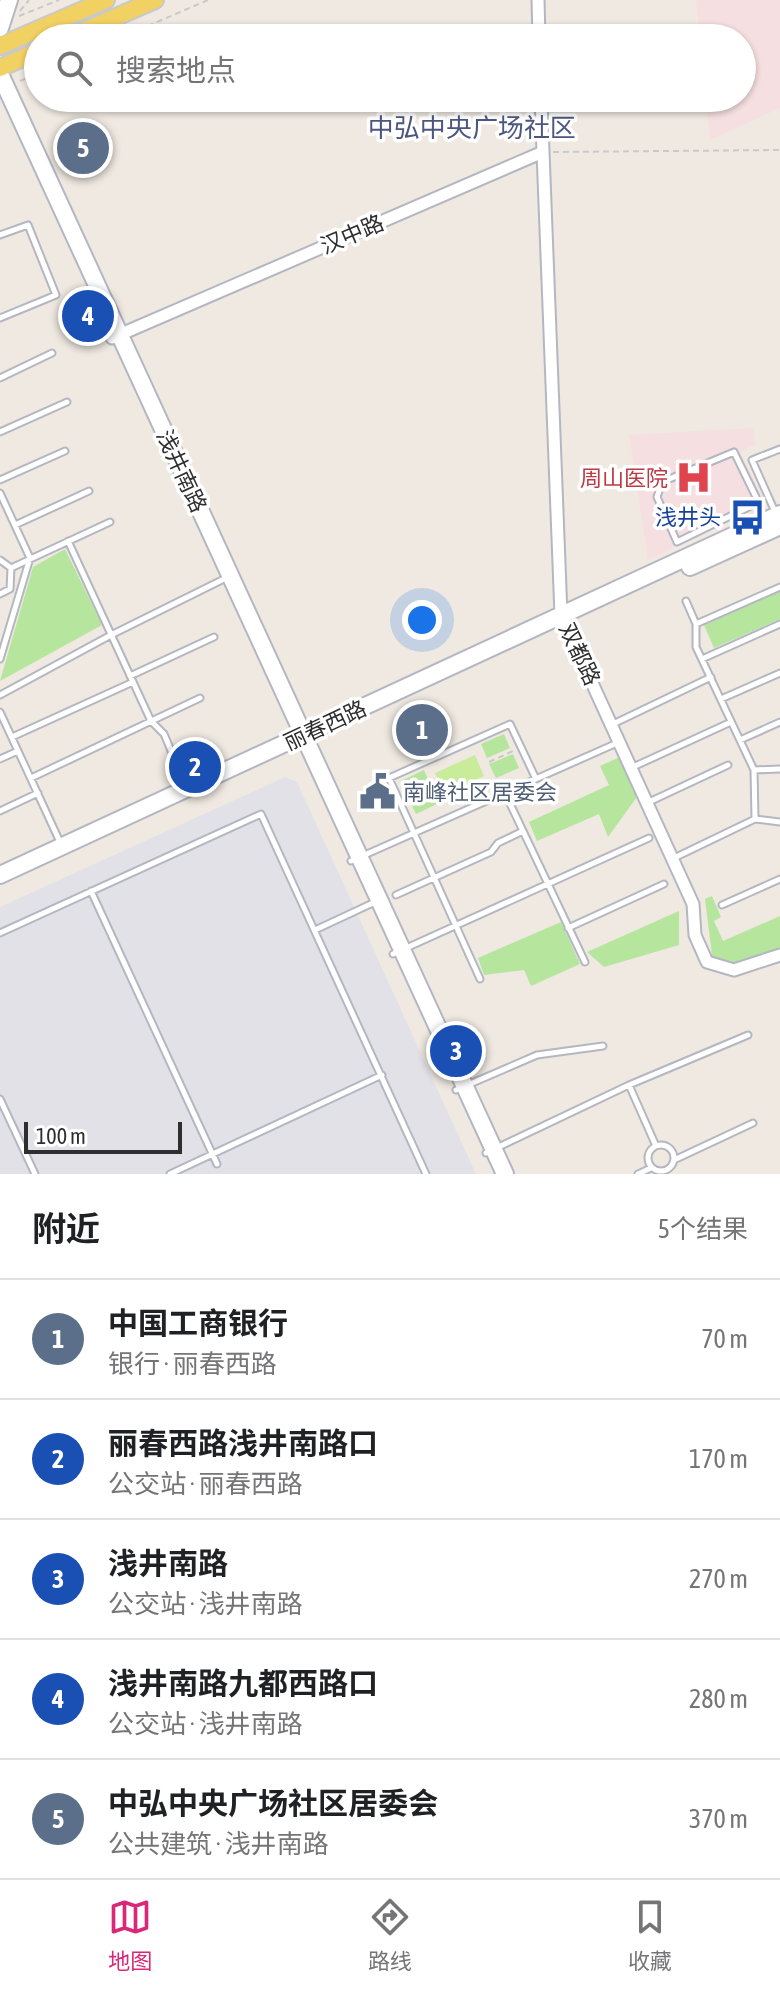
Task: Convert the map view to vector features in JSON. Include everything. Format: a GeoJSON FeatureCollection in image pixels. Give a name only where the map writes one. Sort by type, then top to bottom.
{"type":"FeatureCollection","features":[{"type":"Feature","properties":{"kind":"main road"},"geometry":{"type":"LineString","coordinates":[[1,26],[9,0]]}},
{"type":"Feature","properties":{"kind":"main road"},"geometry":{"type":"LineString","coordinates":[[51,24],[106,0]]}},
{"type":"Feature","properties":{"kind":"main road"},"geometry":{"type":"LineString","coordinates":[[100,24],[155,0]]}},
{"type":"Feature","properties":{"kind":"main road"},"geometry":{"type":"LineString","coordinates":[[0,46],[24,36]]}},
{"type":"Feature","properties":{"kind":"main road"},"geometry":{"type":"LineString","coordinates":[[1,82],[24,63]]}},
{"type":"Feature","properties":{"kind":"main road","name":"浅井南路"},"geometry":{"type":"LineString","coordinates":[[1,82],[397,952],[490,1152],[505,1174]]}},
{"type":"Feature","properties":{"kind":"main road","name":"丽春西路"},"geometry":{"type":"LineString","coordinates":[[564,620],[710,546],[779,519]]}},
{"type":"Feature","properties":{"kind":"main road","name":"丽春西路"},"geometry":{"type":"LineString","coordinates":[[0,884],[779,519]]}},
{"type":"Feature","properties":{"kind":"main road","name":"丽春西路"},"geometry":{"type":"LineString","coordinates":[[0,875],[300,741]]}},
{"type":"Feature","properties":{"kind":"main road","name":"浅井南路"},"geometry":{"type":"LineString","coordinates":[[490,1152],[496,1174]]}},
{"type":"Feature","properties":{"kind":"street"},"geometry":{"type":"LineString","coordinates":[[538,0],[539,24]]}},
{"type":"Feature","properties":{"kind":"street"},"geometry":{"type":"LineString","coordinates":[[542,112],[543,152]]}},
{"type":"Feature","properties":{"kind":"street","name":"汉中路"},"geometry":{"type":"LineString","coordinates":[[116,336],[543,152]]}},
{"type":"Feature","properties":{"kind":"street","name":"双都路"},"geometry":{"type":"LineString","coordinates":[[543,152],[564,620],[693,904],[695,935],[707,962],[734,970],[780,955]]}},
{"type":"Feature","properties":{"kind":"lane"},"geometry":{"type":"LineString","coordinates":[[0,235],[28,225],[56,295],[0,318]]}},
{"type":"Feature","properties":{"kind":"lane"},"geometry":{"type":"LineString","coordinates":[[0,378],[52,353]]}},
{"type":"Feature","properties":{"kind":"lane"},"geometry":{"type":"LineString","coordinates":[[0,432],[67,402]]}},
{"type":"Feature","properties":{"kind":"lane"},"geometry":{"type":"LineString","coordinates":[[779,519],[752,460],[780,449]]}},
{"type":"Feature","properties":{"kind":"lane"},"geometry":{"type":"LineString","coordinates":[[0,480],[65,451]]}},
{"type":"Feature","properties":{"kind":"lane"},"geometry":{"type":"LineString","coordinates":[[734,452],[756,497],[755,504],[702,530],[677,542],[657,497],[662,482],[734,452]]}},
{"type":"Feature","properties":{"kind":"lane"},"geometry":{"type":"LineString","coordinates":[[15,525],[89,491]]}},
{"type":"Feature","properties":{"kind":"lane"},"geometry":{"type":"LineString","coordinates":[[0,494],[30,558],[0,659]]}},
{"type":"Feature","properties":{"kind":"lane"},"geometry":{"type":"LineString","coordinates":[[11,568],[110,522]]}},
{"type":"Feature","properties":{"kind":"lane"},"geometry":{"type":"LineString","coordinates":[[702,530],[710,546]]}},
{"type":"Feature","properties":{"kind":"lane"},"geometry":{"type":"LineString","coordinates":[[68,541],[151,721],[164,734],[187,789]]}},
{"type":"Feature","properties":{"kind":"lane"},"geometry":{"type":"LineString","coordinates":[[0,560],[11,568]]}},
{"type":"Feature","properties":{"kind":"lane"},"geometry":{"type":"LineString","coordinates":[[0,594],[10,589],[11,568]]}},
{"type":"Feature","properties":{"kind":"lane"},"geometry":{"type":"LineString","coordinates":[[0,695],[226,578]]}},
{"type":"Feature","properties":{"kind":"lane"},"geometry":{"type":"LineString","coordinates":[[696,624],[780,587]]}},
{"type":"Feature","properties":{"kind":"lane"},"geometry":{"type":"LineString","coordinates":[[686,601],[696,624],[696,647],[754,770],[755,819]]}},
{"type":"Feature","properties":{"kind":"lane"},"geometry":{"type":"LineString","coordinates":[[702,659],[780,624]]}},
{"type":"Feature","properties":{"kind":"lane"},"geometry":{"type":"LineString","coordinates":[[12,737],[214,637]]}},
{"type":"Feature","properties":{"kind":"lane"},"geometry":{"type":"LineString","coordinates":[[721,699],[780,673]]}},
{"type":"Feature","properties":{"kind":"lane"},"geometry":{"type":"LineString","coordinates":[[613,724],[711,677]]}},
{"type":"Feature","properties":{"kind":"lane"},"geometry":{"type":"LineString","coordinates":[[31,778],[200,698]]}},
{"type":"Feature","properties":{"kind":"lane"},"geometry":{"type":"LineString","coordinates":[[0,712],[62,846]]}},
{"type":"Feature","properties":{"kind":"lane"},"geometry":{"type":"LineString","coordinates":[[632,768],[731,722]]}},
{"type":"Feature","properties":{"kind":"lane"},"geometry":{"type":"LineString","coordinates":[[740,740],[780,722]]}},
{"type":"Feature","properties":{"kind":"lane"},"geometry":{"type":"LineString","coordinates":[[480,979],[389,778],[510,724],[536,779]]}},
{"type":"Feature","properties":{"kind":"lane"},"geometry":{"type":"LineString","coordinates":[[355,860],[620,741]]}},
{"type":"Feature","properties":{"kind":"lane"},"geometry":{"type":"LineString","coordinates":[[0,759],[18,751]]}},
{"type":"Feature","properties":{"kind":"lane"},"geometry":{"type":"LineString","coordinates":[[648,802],[728,765]]}},
{"type":"Feature","properties":{"kind":"lane"},"geometry":{"type":"LineString","coordinates":[[754,770],[780,769]]}},
{"type":"Feature","properties":{"kind":"lane"},"geometry":{"type":"LineString","coordinates":[[0,811],[38,793]]}},
{"type":"Feature","properties":{"kind":"lane"},"geometry":{"type":"LineString","coordinates":[[505,793],[585,962]]}},
{"type":"Feature","properties":{"kind":"lane"},"geometry":{"type":"LineString","coordinates":[[0,933],[261,814],[426,1174]]}},
{"type":"Feature","properties":{"kind":"lane"},"geometry":{"type":"LineString","coordinates":[[673,858],[755,819],[780,822]]}},
{"type":"Feature","properties":{"kind":"lane"},"geometry":{"type":"LineString","coordinates":[[396,895],[491,852],[498,843],[523,831]]}},
{"type":"Feature","properties":{"kind":"lane"},"geometry":{"type":"LineString","coordinates":[[397,952],[649,838]]}},
{"type":"Feature","properties":{"kind":"lane"},"geometry":{"type":"LineString","coordinates":[[722,905],[780,879]]}},
{"type":"Feature","properties":{"kind":"lane"},"geometry":{"type":"LineString","coordinates":[[568,928],[664,884]]}},
{"type":"Feature","properties":{"kind":"lane"},"geometry":{"type":"LineString","coordinates":[[91,891],[217,1164]]}},
{"type":"Feature","properties":{"kind":"lane"},"geometry":{"type":"LineString","coordinates":[[315,930],[374,902]]}},
{"type":"Feature","properties":{"kind":"lane"},"geometry":{"type":"LineString","coordinates":[[490,1152],[629,1085],[748,1035]]}},
{"type":"Feature","properties":{"kind":"lane"},"geometry":{"type":"LineString","coordinates":[[460,1088],[537,1055],[603,1046]]}},
{"type":"Feature","properties":{"kind":"lane"},"geometry":{"type":"LineString","coordinates":[[170,1174],[382,1075]]}},
{"type":"Feature","properties":{"kind":"lane"},"geometry":{"type":"LineString","coordinates":[[629,1085],[656,1146]]}},
{"type":"Feature","properties":{"kind":"lane"},"geometry":{"type":"LineString","coordinates":[[0,1099],[35,1174]]}},
{"type":"Feature","properties":{"kind":"lane"},"geometry":{"type":"LineString","coordinates":[[674,1160],[665,1145],[656,1146],[647,1157],[651,1168],[669,1172],[674,1160],[753,1123]]}},
{"type":"Feature","properties":{"kind":"lane"},"geometry":{"type":"LineString","coordinates":[[638,1174],[651,1168]]}},
{"type":"Feature","properties":{"kind":"path"},"geometry":{"type":"LineString","coordinates":[[1,26],[59,0]]}},
{"type":"Feature","properties":{"kind":"path"},"geometry":{"type":"LineString","coordinates":[[152,24],[208,0]]}},
{"type":"Feature","properties":{"kind":"path"},"geometry":{"type":"LineString","coordinates":[[1,82],[24,76]]}},
{"type":"Feature","properties":{"kind":"path"},"geometry":{"type":"LineString","coordinates":[[543,152],[780,150]]}},
{"type":"Feature","properties":{"kind":"path"},"geometry":{"type":"LineString","coordinates":[[489,762],[521,747]]}},
{"type":"Feature","properties":{"kind":"path"},"geometry":{"type":"LineString","coordinates":[[400,802],[432,787]]}},
{"type":"Feature","properties":{"kind":"shaded area"},"geometry":{"type":"Polygon","coordinates":[[[696,0],[780,0],[780,108],[710,140],[707,112],[756,112],[756,24],[699,24],[696,0]]]}},
{"type":"Feature","properties":{"kind":"shaded area","name":"周山医院"},"geometry":{"type":"Polygon","coordinates":[[[753,428],[756,444],[740,452],[766,504],[648,560],[629,435],[753,428]]]}},
{"type":"Feature","properties":{"kind":"shaded area"},"geometry":{"type":"Polygon","coordinates":[[[285,777],[297,782],[476,1174],[0,1174],[0,907],[285,777]]]}},
{"type":"Feature","properties":{"kind":"green space"},"geometry":{"type":"Polygon","coordinates":[[[65,549],[102,625],[0,681],[33,567],[65,549]]]}},
{"type":"Feature","properties":{"kind":"green space"},"geometry":{"type":"Polygon","coordinates":[[[780,591],[780,619],[714,648],[704,625],[780,591]]]}},
{"type":"Feature","properties":{"kind":"green space"},"geometry":{"type":"Polygon","coordinates":[[[504,734],[510,748],[487,758],[481,744],[504,734]]]}},
{"type":"Feature","properties":{"kind":"green space"},"geometry":{"type":"Polygon","coordinates":[[[513,754],[519,768],[496,778],[489,764],[513,754]]]}},
{"type":"Feature","properties":{"kind":"green space"},"geometry":{"type":"Polygon","coordinates":[[[475,755],[484,776],[445,794],[435,773],[475,755]]]}},
{"type":"Feature","properties":{"kind":"green space"},"geometry":{"type":"Polygon","coordinates":[[[622,756],[639,794],[608,837],[599,814],[537,841],[529,822],[609,785],[600,766],[622,756]]]}},
{"type":"Feature","properties":{"kind":"green space"},"geometry":{"type":"Polygon","coordinates":[[[424,770],[430,784],[407,795],[401,781],[424,770]]]}},
{"type":"Feature","properties":{"kind":"green space"},"geometry":{"type":"Polygon","coordinates":[[[433,789],[439,803],[416,814],[409,800],[433,789]]]}},
{"type":"Feature","properties":{"kind":"green space"},"geometry":{"type":"Polygon","coordinates":[[[712,896],[721,917],[714,921],[723,941],[780,916],[780,955],[738,967],[713,963],[705,899],[712,896]]]}},
{"type":"Feature","properties":{"kind":"green space"},"geometry":{"type":"Polygon","coordinates":[[[679,911],[679,945],[604,967],[587,952],[679,911]]]}},
{"type":"Feature","properties":{"kind":"green space"},"geometry":{"type":"Polygon","coordinates":[[[561,922],[580,964],[531,986],[524,970],[484,975],[478,958],[561,922]]]}},
{"type":"Feature","properties":{"kind":"place","name":"中弘中央广场社区居委会"},"geometry":{"type":"Point","coordinates":[83,148]}},
{"type":"Feature","properties":{"kind":"place","name":"浅井南路九都西路口"},"geometry":{"type":"Point","coordinates":[88,316]}},
{"type":"Feature","properties":{"kind":"place","name":"周山医院"},"geometry":{"type":"Point","coordinates":[694,478]}},
{"type":"Feature","properties":{"kind":"place","name":"浅井头"},"geometry":{"type":"Point","coordinates":[747,517]}},
{"type":"Feature","properties":{"kind":"place","name":"中国工商银行"},"geometry":{"type":"Point","coordinates":[422,730]}},
{"type":"Feature","properties":{"kind":"place","name":"丽春西路浅井南路口"},"geometry":{"type":"Point","coordinates":[195,767]}},
{"type":"Feature","properties":{"kind":"place","name":"南峰社区居委会"},"geometry":{"type":"Point","coordinates":[377,792]}},
{"type":"Feature","properties":{"kind":"place","name":"浅井南路"},"geometry":{"type":"Point","coordinates":[456,1051]}},
{"type":"Feature","properties":{"kind":"district","name":"中弘中央广场社区"},"geometry":{"type":"Point","coordinates":[472,128]}}]}
